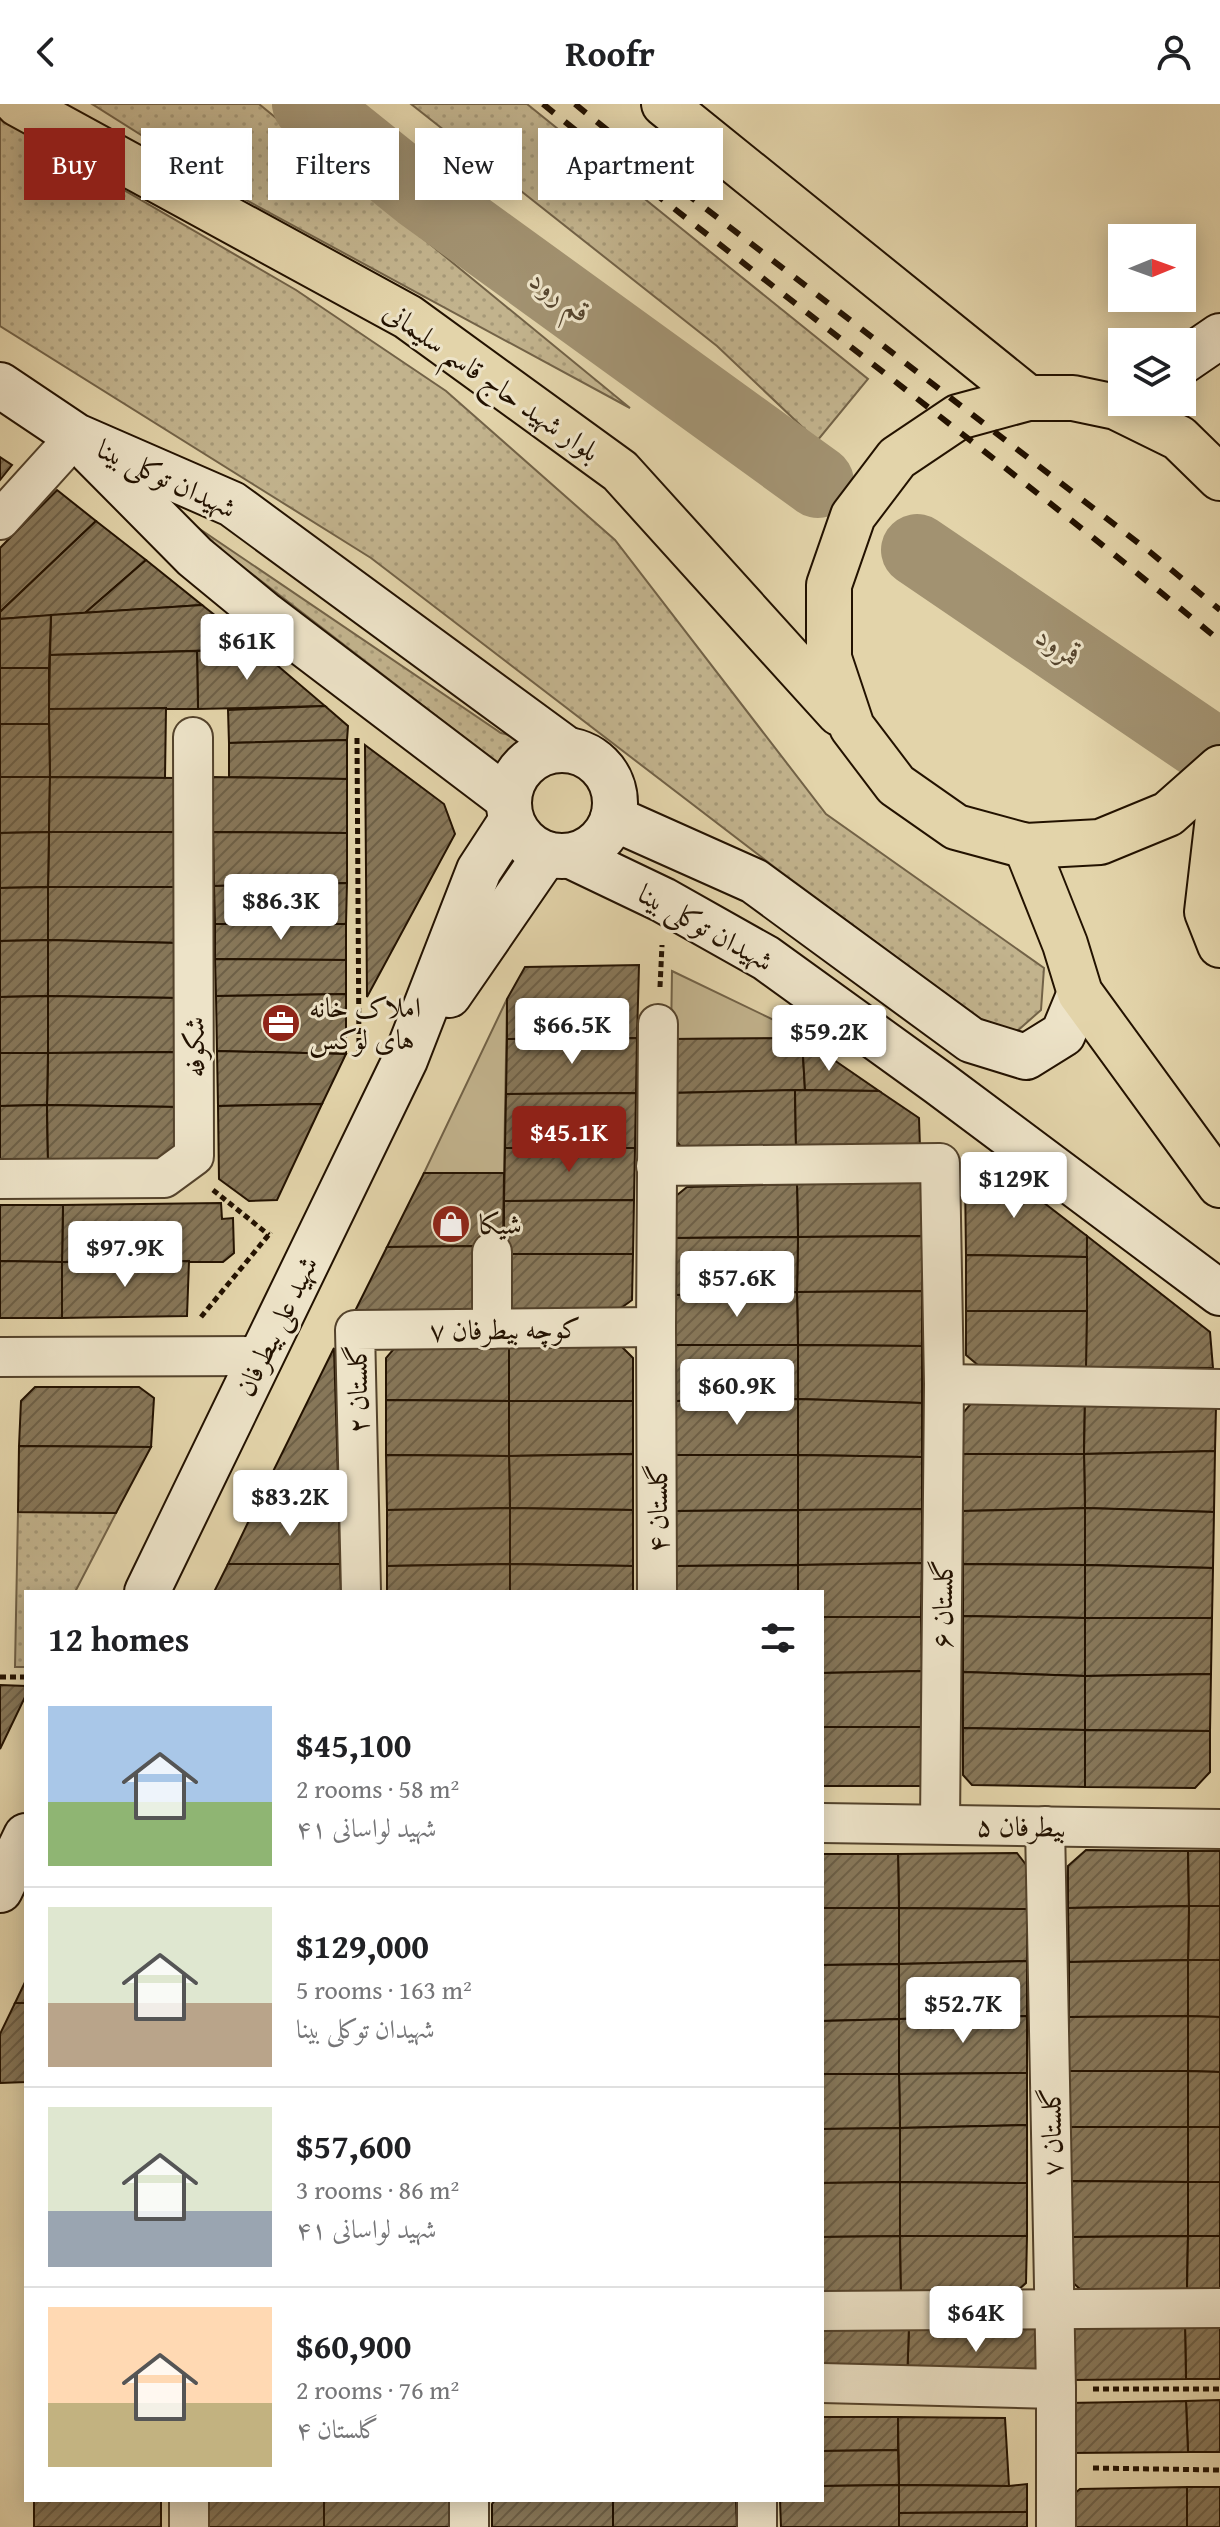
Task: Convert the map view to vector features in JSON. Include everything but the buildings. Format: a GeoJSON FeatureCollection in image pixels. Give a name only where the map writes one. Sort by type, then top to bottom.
{"type":"FeatureCollection","features":[{"type":"Feature","properties":{"kind":"main road","name":"بلوار شهید حاج قاسم سلیمانی"},"geometry":{"type":"LineString","coordinates":[[18,104],[408,317],[620,471],[852,727]]}},
{"type":"Feature","properties":{"kind":"main road"},"geometry":{"type":"LineString","coordinates":[[664,104],[1028,398]]}},
{"type":"Feature","properties":{"kind":"main road"},"geometry":{"type":"LineString","coordinates":[[1196,352],[1220,336]]}},
{"type":"Feature","properties":{"kind":"main road","name":"شهیدان توکلی بینا"},"geometry":{"type":"LineString","coordinates":[[0,385],[76,436],[232,504],[566,749]]}},
{"type":"Feature","properties":{"kind":"main road"},"geometry":{"type":"LineString","coordinates":[[1108,402],[1073,398],[1028,398],[958,417],[897,458],[853,516],[829,585],[829,658],[852,727],[896,785],[956,827],[1026,846],[1100,842],[1168,814],[1220,768]]}},
{"type":"Feature","properties":{"kind":"main road"},"geometry":{"type":"LineString","coordinates":[[1141,416],[1179,438],[1220,478]]}},
{"type":"Feature","properties":{"kind":"main road","name":"شهیدان توکلی بینا"},"geometry":{"type":"LineString","coordinates":[[76,436],[195,557],[509,810]]}},
{"type":"Feature","properties":{"kind":"main road"},"geometry":{"type":"LineString","coordinates":[[566,749],[584,754],[600,765],[611,780],[615,799],[613,818],[604,836],[590,849],[559,855],[539,852],[522,839],[509,810],[514,779],[527,762],[545,751],[566,749]]}},
{"type":"Feature","properties":{"kind":"main road"},"geometry":{"type":"LineString","coordinates":[[1220,800],[1207,912],[1220,945]]}},
{"type":"Feature","properties":{"kind":"main road","name":"شهید علی بیطرفان"},"geometry":{"type":"LineString","coordinates":[[148,1590],[405,1060],[479,870],[509,810]]}},
{"type":"Feature","properties":{"kind":"main road","name":"شهیدان توکلی بینا"},"geometry":{"type":"LineString","coordinates":[[613,818],[754,881],[971,1040],[1026,1057],[1063,1034],[1080,993]]}},
{"type":"Feature","properties":{"kind":"main road"},"geometry":{"type":"LineString","coordinates":[[1026,846],[1065,944],[1080,993],[1220,1185]]}},
{"type":"Feature","properties":{"kind":"main road","name":"شهیدان توکلی بینا"},"geometry":{"type":"LineString","coordinates":[[559,855],[663,900],[766,958],[1220,1293]]}},
{"type":"Feature","properties":{"kind":"main road","name":"شهید علی بیطرفان"},"geometry":{"type":"LineString","coordinates":[[405,1060],[559,855]]}},
{"type":"Feature","properties":{"kind":"main road"},"geometry":{"type":"LineString","coordinates":[[0,1890],[24,1840]]}},
{"type":"Feature","properties":{"kind":"street"},"geometry":{"type":"LineString","coordinates":[[0,520],[76,436]]}},
{"type":"Feature","properties":{"kind":"street","name":"شکوفه"},"geometry":{"type":"LineString","coordinates":[[182,1165],[194,1156],[193,737]]}},
{"type":"Feature","properties":{"kind":"street","name":"گلستان ۴"},"geometry":{"type":"LineString","coordinates":[[657,1590],[658,1024]]}},
{"type":"Feature","properties":{"kind":"street","name":"گلستان ۶"},"geometry":{"type":"LineString","coordinates":[[656,1166],[940,1163],[944,1384],[940,1824]]}},
{"type":"Feature","properties":{"kind":"street"},"geometry":{"type":"LineString","coordinates":[[0,1179],[164,1178],[182,1165]]}},
{"type":"Feature","properties":{"kind":"street"},"geometry":{"type":"LineString","coordinates":[[492,1252],[492,1329]]}},
{"type":"Feature","properties":{"kind":"street","name":"کوچه بیطرفان ۷"},"geometry":{"type":"LineString","coordinates":[[355,1330],[656,1327]]}},
{"type":"Feature","properties":{"kind":"street","name":"گلستان ۲"},"geometry":{"type":"LineString","coordinates":[[355,1330],[361,1590]]}},
{"type":"Feature","properties":{"kind":"street"},"geometry":{"type":"LineString","coordinates":[[0,1357],[262,1356]]}},
{"type":"Feature","properties":{"kind":"street"},"geometry":{"type":"LineString","coordinates":[[944,1384],[1220,1389]]}},
{"type":"Feature","properties":{"kind":"street","name":"بیطرفان ۵"},"geometry":{"type":"LineString","coordinates":[[824,1823],[1220,1829]]}},
{"type":"Feature","properties":{"kind":"street","name":"گلستان ۷"},"geometry":{"type":"LineString","coordinates":[[1045,1826],[1055,2310],[1056,2527]]}},
{"type":"Feature","properties":{"kind":"street"},"geometry":{"type":"LineString","coordinates":[[824,2311],[1220,2308]]}},
{"type":"Feature","properties":{"kind":"street"},"geometry":{"type":"LineString","coordinates":[[824,2383],[1056,2389]]}},
{"type":"Feature","properties":{"kind":"street"},"geometry":{"type":"LineString","coordinates":[[189,2502],[189,2527]]}},
{"type":"Feature","properties":{"kind":"street"},"geometry":{"type":"LineString","coordinates":[[469,2502],[469,2527]]}},
{"type":"Feature","properties":{"kind":"street"},"geometry":{"type":"LineString","coordinates":[[757,2502],[757,2527]]}},
{"type":"Feature","properties":{"kind":"path"},"geometry":{"type":"LineString","coordinates":[[357,729],[359,1056],[366,1042]]}},
{"type":"Feature","properties":{"kind":"path"},"geometry":{"type":"LineString","coordinates":[[658,1024],[663,900]]}},
{"type":"Feature","properties":{"kind":"path"},"geometry":{"type":"LineString","coordinates":[[182,1165],[269,1235]]}},
{"type":"Feature","properties":{"kind":"path"},"geometry":{"type":"LineString","coordinates":[[170,1355],[276,1227]]}},
{"type":"Feature","properties":{"kind":"path"},"geometry":{"type":"LineString","coordinates":[[0,1677],[24,1677]]}},
{"type":"Feature","properties":{"kind":"path"},"geometry":{"type":"LineString","coordinates":[[1056,2389],[1220,2389]]}},
{"type":"Feature","properties":{"kind":"path"},"geometry":{"type":"LineString","coordinates":[[1056,2467],[1220,2470]]}},
{"type":"Feature","properties":{"kind":"shaded area"},"geometry":{"type":"Polygon","coordinates":[[[92,104],[259,104],[288,128],[268,128],[268,200],[376,200],[630,408],[246,200],[252,200],[252,128],[141,128],[141,135],[92,104]]]}},
{"type":"Feature","properties":{"kind":"shaded area"},"geometry":{"type":"Polygon","coordinates":[[[411,104],[527,104],[557,128],[538,128],[538,200],[646,200],[868,379],[817,441],[717,346],[522,192],[522,128],[441,128],[411,104]]]}},
{"type":"Feature","properties":{"kind":"shaded area"},"geometry":{"type":"Polygon","coordinates":[[[0,118],[24,132],[24,200],[125,200],[125,191],[296,290],[446,391],[615,540],[826,814],[1044,968],[1041,1010],[1016,1032],[980,1019],[773,866],[371,558],[0,326],[0,118]]]}},
{"type":"Feature","properties":{"kind":"shaded area"},"geometry":{"type":"Polygon","coordinates":[[[151,496],[501,733],[522,738],[494,771],[487,755],[151,496]]]}},
{"type":"Feature","properties":{"kind":"shaded area"},"geometry":{"type":"Polygon","coordinates":[[[672,971],[778,1022],[802,1038],[671,1039],[672,971]]]}},
{"type":"Feature","properties":{"kind":"shaded area"},"geometry":{"type":"Polygon","coordinates":[[[507,999],[504,1173],[424,1173],[507,999]]]}},
{"type":"Feature","properties":{"kind":"shaded area"},"geometry":{"type":"Polygon","coordinates":[[[18,1512],[116,1513],[76,1590],[24,1590],[24,1667],[15,1667],[18,1512]]]}},
{"type":"Feature","properties":{"kind":"waterway","name":"قم رود"},"geometry":{"type":"LineString","coordinates":[[308,104],[419,193],[818,482]]}},
{"type":"Feature","properties":{"kind":"waterway","name":"قمرود"},"geometry":{"type":"LineString","coordinates":[[917,550],[1201,743]]}},
{"type":"Feature","properties":{"kind":"railway"},"geometry":{"type":"LineString","coordinates":[[543,104],[1220,641]]}},
{"type":"Feature","properties":{"kind":"railway"},"geometry":{"type":"LineString","coordinates":[[575,104],[1150,552],[1220,610]]}},
{"type":"Feature","properties":{"kind":"place","name":"املاک خانه های لوکس"},"geometry":{"type":"Point","coordinates":[281,1023]}},
{"type":"Feature","properties":{"kind":"place","name":"شیکا"},"geometry":{"type":"Point","coordinates":[451,1224]}}]}
